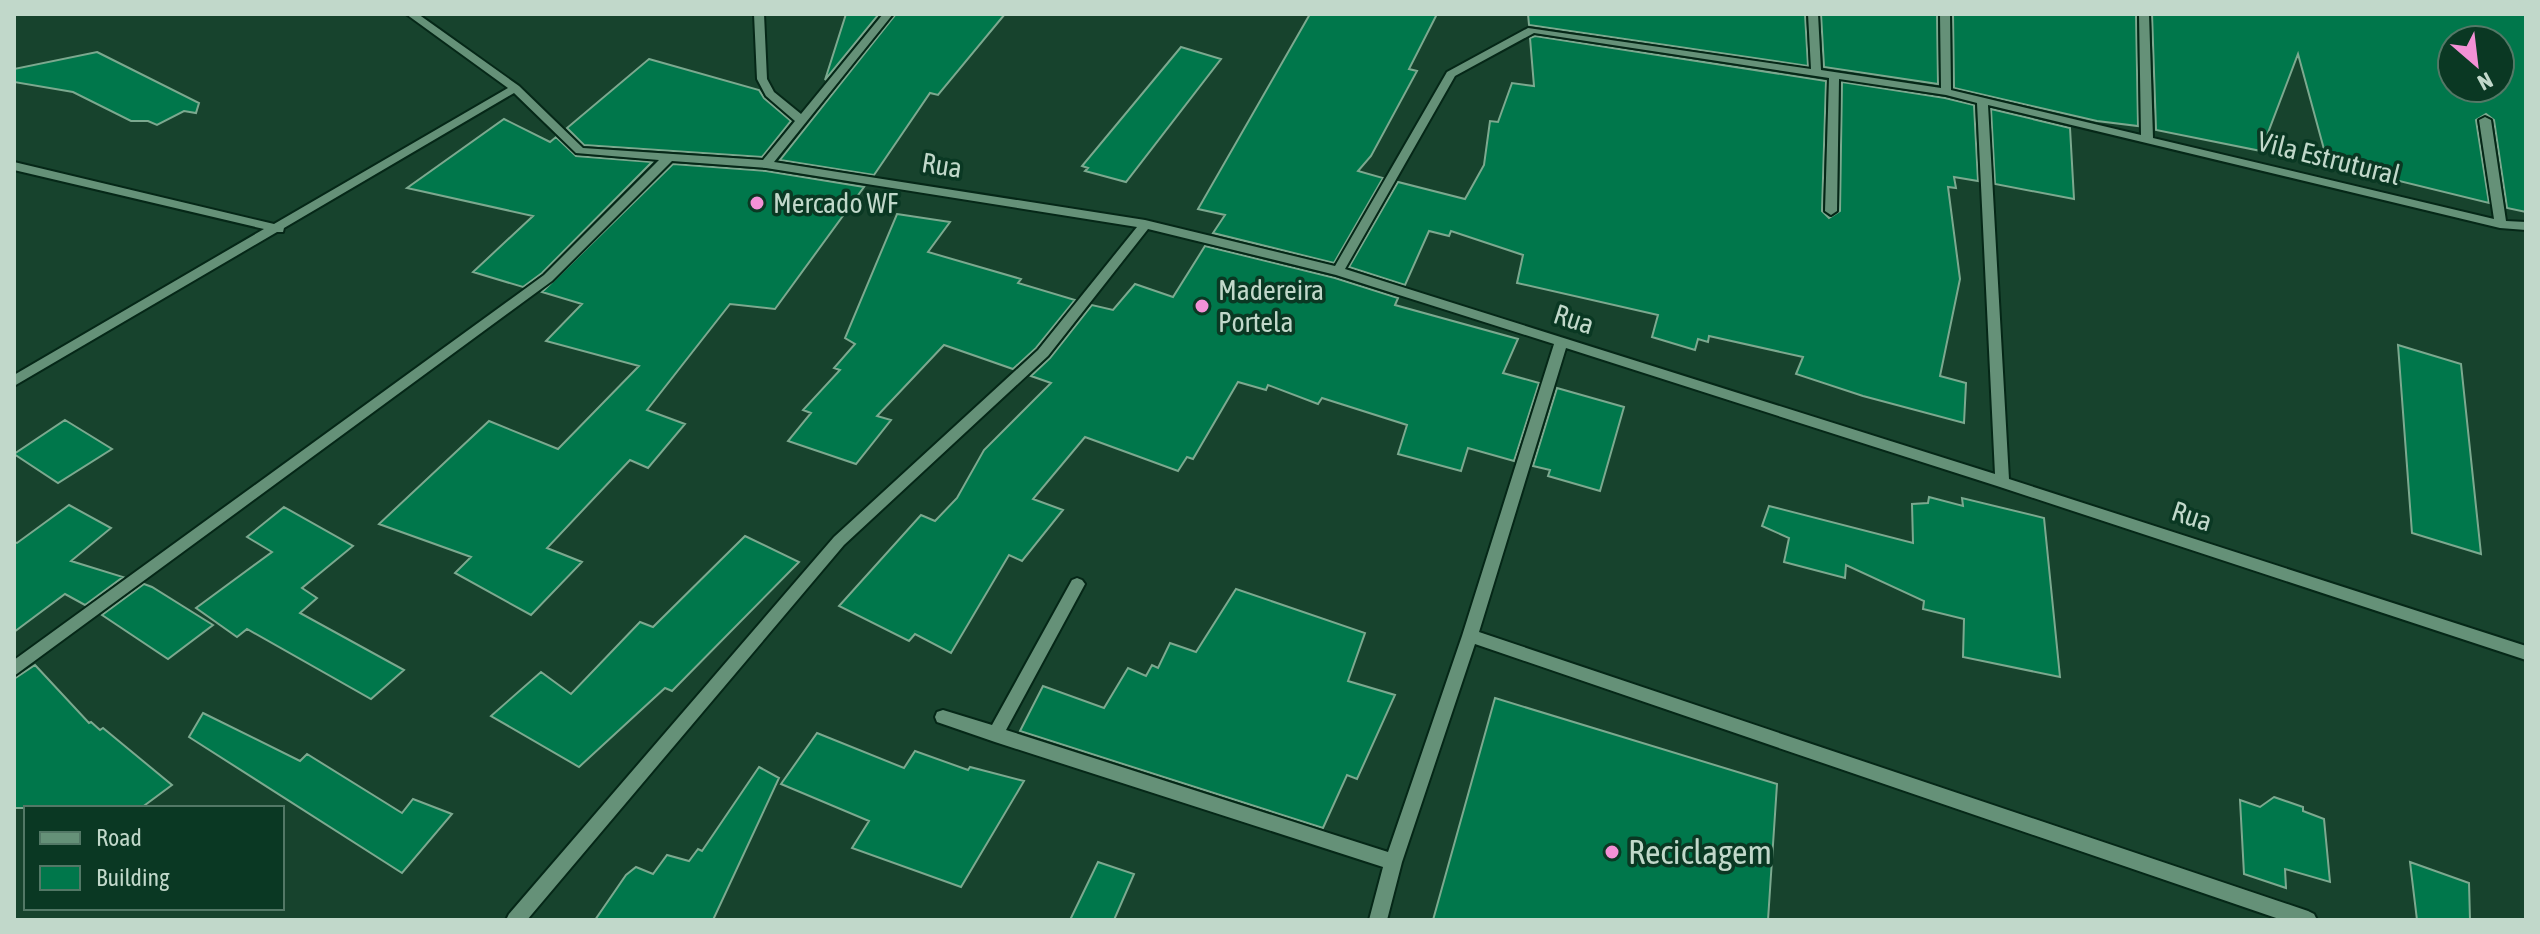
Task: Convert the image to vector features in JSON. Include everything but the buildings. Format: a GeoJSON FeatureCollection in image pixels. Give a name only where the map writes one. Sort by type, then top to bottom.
{"type":"FeatureCollection","features":[{"type":"Feature","properties":{"kind":"street"},"geometry":{"type":"LineString","coordinates":[[14,381],[279,229],[515,88],[412,16],[400,14]]}},
{"type":"Feature","properties":{"kind":"street"},"geometry":{"type":"LineString","coordinates":[[759,14],[762,79],[770,94],[801,120]]}},
{"type":"Feature","properties":{"kind":"street"},"geometry":{"type":"LineString","coordinates":[[766,164],[888,14]]}},
{"type":"Feature","properties":{"kind":"street"},"geometry":{"type":"LineString","coordinates":[[1813,14],[1816,72]]}},
{"type":"Feature","properties":{"kind":"street"},"geometry":{"type":"LineString","coordinates":[[1945,14],[1946,92]]}},
{"type":"Feature","properties":{"kind":"street"},"geometry":{"type":"LineString","coordinates":[[2144,14],[2147,138]]}},
{"type":"Feature","properties":{"kind":"street","name":"Vila Estrutural"},"geometry":{"type":"LineString","coordinates":[[1338,271],[1451,74],[1532,30],[1946,92],[2500,224],[2526,226]]}},
{"type":"Feature","properties":{"kind":"street"},"geometry":{"type":"LineString","coordinates":[[1831,211],[1834,75]]}},
{"type":"Feature","properties":{"kind":"street","name":"Rua"},"geometry":{"type":"LineString","coordinates":[[515,88],[580,151],[766,164],[1145,224],[1338,271],[2526,653]]}},
{"type":"Feature","properties":{"kind":"street"},"geometry":{"type":"LineString","coordinates":[[1982,100],[2002,482]]}},
{"type":"Feature","properties":{"kind":"street"},"geometry":{"type":"LineString","coordinates":[[2485,120],[2491,171],[2499,197],[2500,224]]}},
{"type":"Feature","properties":{"kind":"street"},"geometry":{"type":"LineString","coordinates":[[14,669],[548,278],[669,157]]}},
{"type":"Feature","properties":{"kind":"street"},"geometry":{"type":"LineString","coordinates":[[14,166],[279,229]]}},
{"type":"Feature","properties":{"kind":"street"},"geometry":{"type":"LineString","coordinates":[[515,920],[839,541],[1043,353],[1145,224]]}},
{"type":"Feature","properties":{"kind":"street"},"geometry":{"type":"LineString","coordinates":[[1378,920],[1393,862],[1470,636],[1561,342]]}},
{"type":"Feature","properties":{"kind":"street"},"geometry":{"type":"LineString","coordinates":[[995,735],[1077,584]]}},
{"type":"Feature","properties":{"kind":"street"},"geometry":{"type":"LineString","coordinates":[[1470,636],[2308,920]]}},
{"type":"Feature","properties":{"kind":"street"},"geometry":{"type":"LineString","coordinates":[[943,717],[1393,862]]}},
{"type":"Feature","properties":{"kind":"place","name":"Mercado WF"},"geometry":{"type":"Point","coordinates":[757,203]}},
{"type":"Feature","properties":{"kind":"place","name":"Madereira Portela"},"geometry":{"type":"Point","coordinates":[1202,306]}},
{"type":"Feature","properties":{"kind":"place","name":"Reciclagem"},"geometry":{"type":"Point","coordinates":[1612,852]}}]}
